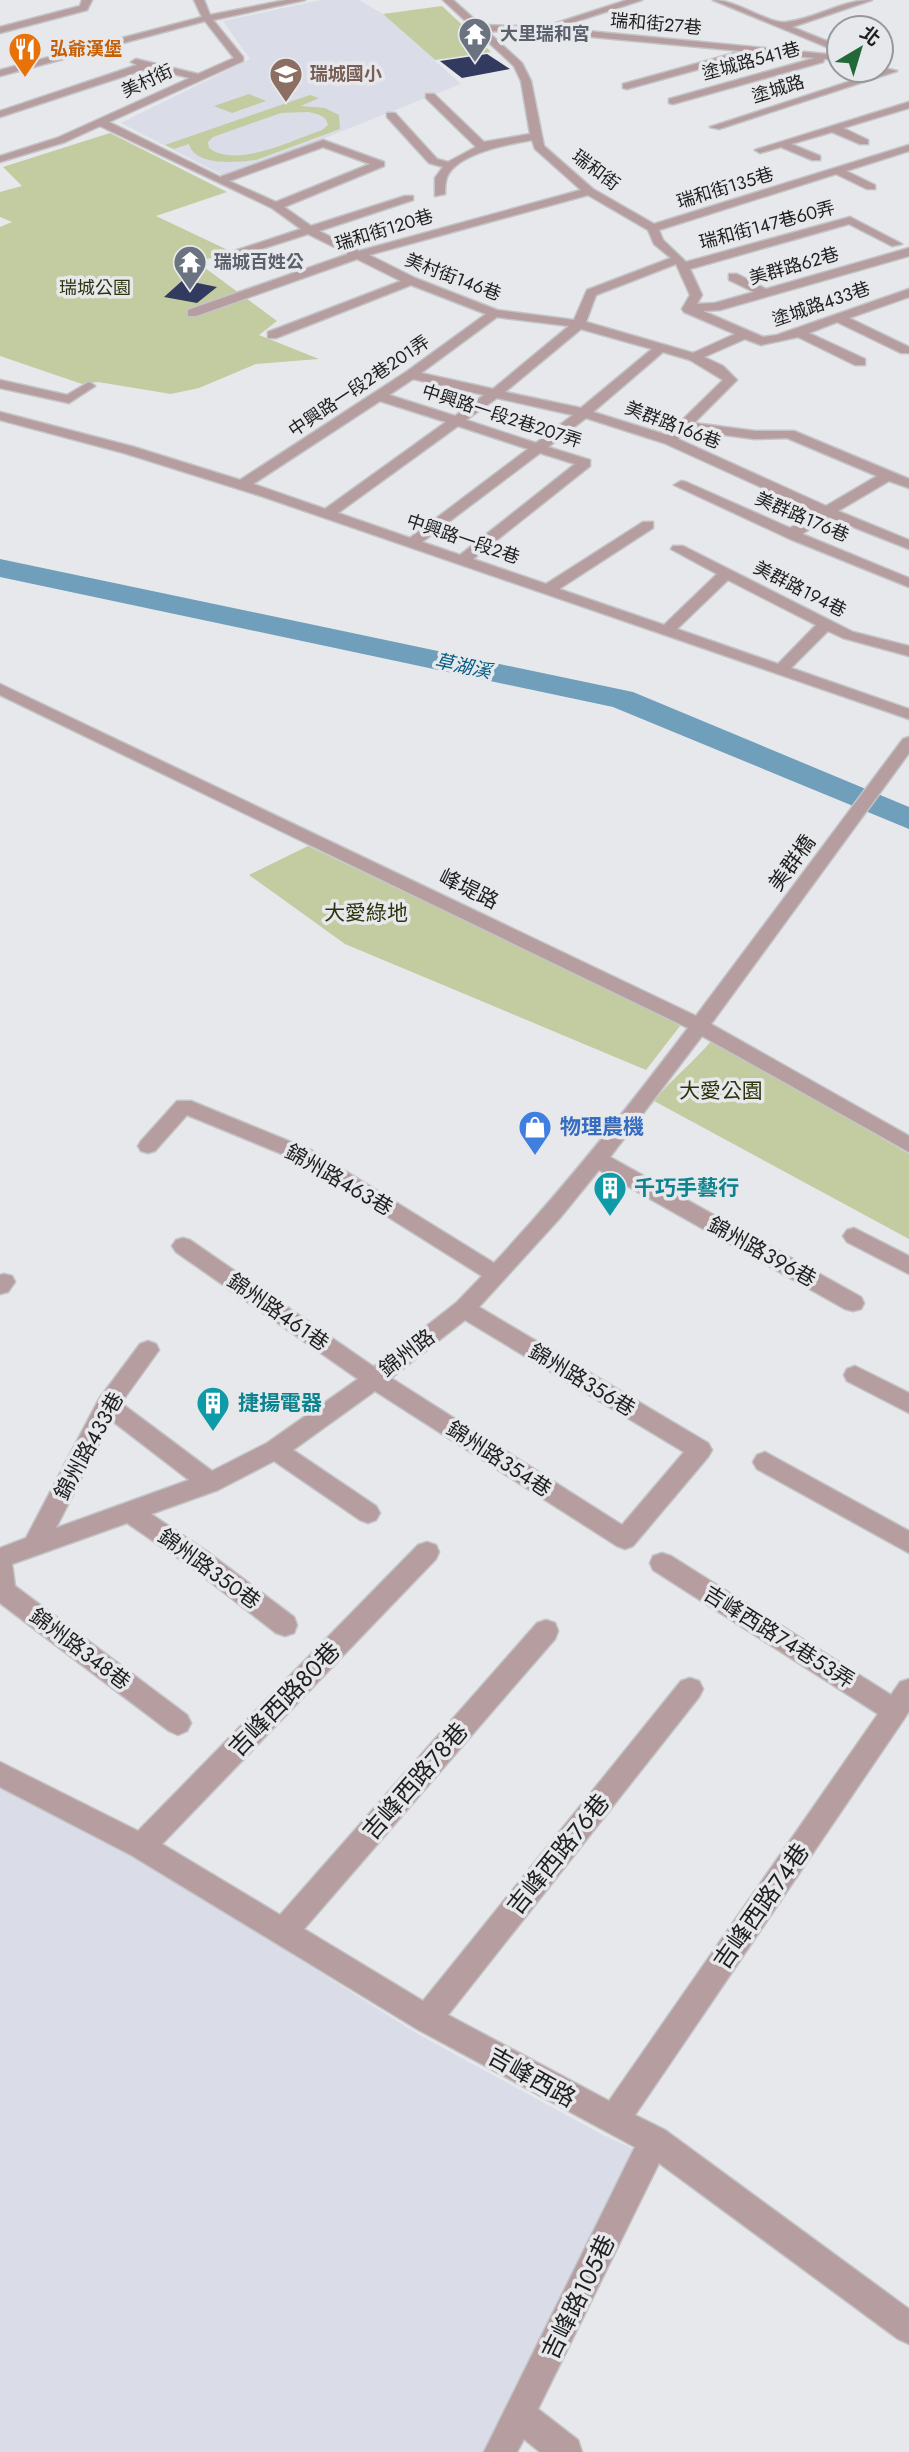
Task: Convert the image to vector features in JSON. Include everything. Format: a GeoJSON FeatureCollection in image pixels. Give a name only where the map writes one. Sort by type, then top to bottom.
{"type":"FeatureCollection","features":[{"type":"Feature","properties":{"kind":"street"},"geometry":{"type":"LineString","coordinates":[[0,30],[84,8],[87,0]]}},
{"type":"Feature","properties":{"kind":"street","name":"美村街"},"geometry":{"type":"LineString","coordinates":[[0,159],[61,141],[240,59],[207,18],[199,0]]}},
{"type":"Feature","properties":{"kind":"street"},"geometry":{"type":"LineString","coordinates":[[0,73],[207,18],[300,0]]}},
{"type":"Feature","properties":{"kind":"street","name":"瑞和街"},"geometry":{"type":"LineString","coordinates":[[448,0],[518,65],[526,81],[539,147],[589,191],[653,228],[658,242],[681,263],[696,295],[688,309]]}},
{"type":"Feature","properties":{"kind":"street"},"geometry":{"type":"LineString","coordinates":[[492,42],[637,0]]}},
{"type":"Feature","properties":{"kind":"street"},"geometry":{"type":"LineString","coordinates":[[718,0],[785,26],[825,48]]}},
{"type":"Feature","properties":{"kind":"street"},"geometry":{"type":"LineString","coordinates":[[785,26],[867,0]]}},
{"type":"Feature","properties":{"kind":"street","name":"瑞和街27巷"},"geometry":{"type":"LineString","coordinates":[[477,28],[539,29],[759,50],[825,53]]}},
{"type":"Feature","properties":{"kind":"street"},"geometry":{"type":"LineString","coordinates":[[628,86],[759,50]]}},
{"type":"Feature","properties":{"kind":"street","name":"塗城路541巷"},"geometry":{"type":"LineString","coordinates":[[673,101],[825,57]]}},
{"type":"Feature","properties":{"kind":"street"},"geometry":{"type":"LineString","coordinates":[[0,60],[17,68]]}},
{"type":"Feature","properties":{"kind":"street"},"geometry":{"type":"LineString","coordinates":[[130,60],[198,77]]}},
{"type":"Feature","properties":{"kind":"street"},"geometry":{"type":"LineString","coordinates":[[0,114],[148,65]]}},
{"type":"Feature","properties":{"kind":"street","name":"塗城路"},"geometry":{"type":"LineString","coordinates":[[715,127],[850,84]]}},
{"type":"Feature","properties":{"kind":"street"},"geometry":{"type":"LineString","coordinates":[[430,96],[483,147]]}},
{"type":"Feature","properties":{"kind":"street"},"geometry":{"type":"LineString","coordinates":[[760,150],[909,104]]}},
{"type":"Feature","properties":{"kind":"street"},"geometry":{"type":"LineString","coordinates":[[883,112],[895,118]]}},
{"type":"Feature","properties":{"kind":"street"},"geometry":{"type":"LineString","coordinates":[[391,115],[433,161],[449,166]]}},
{"type":"Feature","properties":{"kind":"street","name":"美村街146巷"},"geometry":{"type":"LineString","coordinates":[[100,122],[276,206],[309,230],[411,281],[495,313],[579,324],[694,357],[718,369],[731,380],[668,440]]}},
{"type":"Feature","properties":{"kind":"street"},"geometry":{"type":"LineString","coordinates":[[832,128],[864,142]]}},
{"type":"Feature","properties":{"kind":"street"},"geometry":{"type":"LineString","coordinates":[[439,194],[441,178],[449,166],[483,147],[536,136]]}},
{"type":"Feature","properties":{"kind":"street"},"geometry":{"type":"LineString","coordinates":[[219,181],[323,143],[380,164],[276,206]]}},
{"type":"Feature","properties":{"kind":"street"},"geometry":{"type":"LineString","coordinates":[[9,144],[26,151]]}},
{"type":"Feature","properties":{"kind":"street"},"geometry":{"type":"LineString","coordinates":[[782,144],[816,158]]}},
{"type":"Feature","properties":{"kind":"street","name":"瑞和街135巷"},"geometry":{"type":"LineString","coordinates":[[653,228],[909,148]]}},
{"type":"Feature","properties":{"kind":"street"},"geometry":{"type":"LineString","coordinates":[[837,171],[871,187]]}},
{"type":"Feature","properties":{"kind":"street","name":"瑞和街120巷"},"geometry":{"type":"LineString","coordinates":[[192,313],[357,255],[589,191]]}},
{"type":"Feature","properties":{"kind":"street"},"geometry":{"type":"LineString","coordinates":[[223,258],[409,198]]}},
{"type":"Feature","properties":{"kind":"street","name":"瑞和街147巷60弄"},"geometry":{"type":"LineString","coordinates":[[579,324],[590,293],[681,263],[850,220],[897,244]]}},
{"type":"Feature","properties":{"kind":"street","name":"美群路62巷"},"geometry":{"type":"LineString","coordinates":[[688,309],[716,307],[909,252]]}},
{"type":"Feature","properties":{"kind":"street"},"geometry":{"type":"LineString","coordinates":[[733,277],[764,293]]}},
{"type":"Feature","properties":{"kind":"street"},"geometry":{"type":"LineString","coordinates":[[272,335],[411,281]]}},
{"type":"Feature","properties":{"kind":"street","name":"塗城路433巷"},"geometry":{"type":"LineString","coordinates":[[745,334],[761,341],[779,339],[905,298]]}},
{"type":"Feature","properties":{"kind":"street"},"geometry":{"type":"LineString","coordinates":[[688,309],[745,334]]}},
{"type":"Feature","properties":{"kind":"street","name":"中興路一段2巷201弄"},"geometry":{"type":"LineString","coordinates":[[242,485],[411,375],[495,313]]}},
{"type":"Feature","properties":{"kind":"street"},"geometry":{"type":"LineString","coordinates":[[838,318],[905,350]]}},
{"type":"Feature","properties":{"kind":"street"},"geometry":{"type":"LineString","coordinates":[[327,514],[497,392],[579,324]]}},
{"type":"Feature","properties":{"kind":"street"},"geometry":{"type":"LineString","coordinates":[[798,332],[860,362]]}},
{"type":"Feature","properties":{"kind":"street"},"geometry":{"type":"LineString","coordinates":[[694,357],[745,334]]}},
{"type":"Feature","properties":{"kind":"street"},"geometry":{"type":"LineString","coordinates":[[413,542],[584,413],[659,349]]}},
{"type":"Feature","properties":{"kind":"street","name":"美群路166巷"},"geometry":{"type":"LineString","coordinates":[[411,375],[584,413],[668,440],[827,512],[909,545]]}},
{"type":"Feature","properties":{"kind":"street"},"geometry":{"type":"LineString","coordinates":[[0,384],[69,399]]}},
{"type":"Feature","properties":{"kind":"street"},"geometry":{"type":"LineString","coordinates":[[29,423],[89,386]]}},
{"type":"Feature","properties":{"kind":"street","name":"中興路一段2巷207弄"},"geometry":{"type":"LineString","coordinates":[[379,396],[585,463],[464,559]]}},
{"type":"Feature","properties":{"kind":"street","name":"中興路一段2巷"},"geometry":{"type":"LineString","coordinates":[[0,416],[242,485],[909,714]]}},
{"type":"Feature","properties":{"kind":"street"},"geometry":{"type":"LineString","coordinates":[[683,426],[755,435],[789,434],[909,484]]}},
{"type":"Feature","properties":{"kind":"street"},"geometry":{"type":"LineString","coordinates":[[791,534],[888,475]]}},
{"type":"Feature","properties":{"kind":"street","name":"美群路176巷"},"geometry":{"type":"LineString","coordinates":[[681,485],[909,583]]}},
{"type":"Feature","properties":{"kind":"street"},"geometry":{"type":"LineString","coordinates":[[549,589],[648,525]]}},
{"type":"Feature","properties":{"kind":"street","name":"美群路194巷"},"geometry":{"type":"LineString","coordinates":[[678,549],[848,635],[909,651]]}},
{"type":"Feature","properties":{"kind":"street"},"geometry":{"type":"LineString","coordinates":[[667,630],[726,574]]}},
{"type":"Feature","properties":{"kind":"street"},"geometry":{"type":"LineString","coordinates":[[781,670],[826,624]]}},
{"type":"Feature","properties":{"kind":"street","name":"峰堤路"},"geometry":{"type":"LineString","coordinates":[[0,689],[706,1019],[909,1145]]}},
{"type":"Feature","properties":{"kind":"street","name":"美群橋"},"geometry":{"type":"LineString","coordinates":[[706,1019],[909,743]]}},
{"type":"Feature","properties":{"kind":"street","name":"錦州路"},"geometry":{"type":"LineString","coordinates":[[0,1558],[210,1483],[275,1450],[330,1413],[464,1309],[497,1275],[553,1213],[706,1019]]}},
{"type":"Feature","properties":{"kind":"street","name":"錦州路463巷"},"geometry":{"type":"LineString","coordinates":[[148,1146],[184,1107],[306,1157],[497,1275]]}},
{"type":"Feature","properties":{"kind":"street","name":"錦州路396巷"},"geometry":{"type":"LineString","coordinates":[[597,1159],[853,1303]]}},
{"type":"Feature","properties":{"kind":"street"},"geometry":{"type":"LineString","coordinates":[[854,1236],[909,1266]]}},
{"type":"Feature","properties":{"kind":"street","name":"錦州路461巷"},"geometry":{"type":"LineString","coordinates":[[183,1246],[373,1378]]}},
{"type":"Feature","properties":{"kind":"street","name":"錦州路356巷"},"geometry":{"type":"LineString","coordinates":[[464,1309],[700,1450],[625,1539]]}},
{"type":"Feature","properties":{"kind":"street","name":"錦州路433巷"},"geometry":{"type":"LineString","coordinates":[[35,1545],[107,1405],[148,1350]]}},
{"type":"Feature","properties":{"kind":"street"},"geometry":{"type":"LineString","coordinates":[[855,1375],[909,1404]]}},
{"type":"Feature","properties":{"kind":"street","name":"錦州路354巷"},"geometry":{"type":"LineString","coordinates":[[373,1378],[625,1539]]}},
{"type":"Feature","properties":{"kind":"street"},"geometry":{"type":"LineString","coordinates":[[107,1405],[210,1483]]}},
{"type":"Feature","properties":{"kind":"street"},"geometry":{"type":"LineString","coordinates":[[275,1450],[368,1513]]}},
{"type":"Feature","properties":{"kind":"street"},"geometry":{"type":"LineString","coordinates":[[765,1462],[909,1544]]}},
{"type":"Feature","properties":{"kind":"street","name":"錦州路350巷"},"geometry":{"type":"LineString","coordinates":[[131,1513],[200,1560],[285,1625]]}},
{"type":"Feature","properties":{"kind":"street","name":"吉峰西路80巷"},"geometry":{"type":"LineString","coordinates":[[141,1846],[426,1552]]}},
{"type":"Feature","properties":{"kind":"street","name":"吉峰西路74巷53弄"},"geometry":{"type":"LineString","coordinates":[[662,1563],[902,1700]]}},
{"type":"Feature","properties":{"kind":"street","name":"錦州路348巷"},"geometry":{"type":"LineString","coordinates":[[0,1565],[3,1591],[178,1723]]}},
{"type":"Feature","properties":{"kind":"street","name":"吉峰西路78巷"},"geometry":{"type":"LineString","coordinates":[[284,1931],[546,1630]]}},
{"type":"Feature","properties":{"kind":"street","name":"吉峰西路76巷"},"geometry":{"type":"LineString","coordinates":[[427,2019],[690,1689]]}},
{"type":"Feature","properties":{"kind":"street","name":"吉峰西路74巷"},"geometry":{"type":"LineString","coordinates":[[613,2121],[902,1700]]}},
{"type":"Feature","properties":{"kind":"street","name":"吉峰西路"},"geometry":{"type":"LineString","coordinates":[[0,1774],[141,1846],[427,2019],[654,2141],[909,2329]]}},
{"type":"Feature","properties":{"kind":"street","name":"吉峰路105巷"},"geometry":{"type":"LineString","coordinates":[[500,2452],[654,2141]]}},
{"type":"Feature","properties":{"kind":"street"},"geometry":{"type":"LineString","coordinates":[[519,2414],[566,2452]]}},
{"type":"Feature","properties":{"kind":"shaded area","name":"瑞城國小"},"geometry":{"type":"Polygon","coordinates":[[[321,0],[359,0],[383,14],[461,84],[226,177],[121,123],[250,59],[223,21],[321,0]]]}},
{"type":"Feature","properties":{"kind":"shaded area"},"geometry":{"type":"Polygon","coordinates":[[[0,1787],[136,1856],[416,2033],[603,2135],[638,2151],[500,2452],[0,2452],[0,1787]]]}},
{"type":"Feature","properties":{"kind":"green space"},"geometry":{"type":"Polygon","coordinates":[[[442,6],[491,52],[435,60],[383,14],[442,6]]]}},
{"type":"Feature","properties":{"kind":"green space"},"geometry":{"type":"Polygon","coordinates":[[[249,94],[266,101],[232,113],[214,106],[249,94]]]}},
{"type":"Feature","properties":{"kind":"green space"},"geometry":{"type":"Polygon","coordinates":[[[310,95],[319,98],[301,106],[325,108],[339,115],[340,129],[256,160],[208,160],[193,151],[189,144],[174,149],[165,145],[310,95]],[[308,112],[281,113],[213,137],[208,142],[209,148],[221,154],[234,155],[265,151],[322,130],[328,125],[323,117],[308,112]]]}},
{"type":"Feature","properties":{"kind":"green space","name":"瑞城公園"},"geometry":{"type":"Polygon","coordinates":[[[110,133],[227,192],[156,216],[232,252],[197,262],[277,321],[259,335],[319,359],[256,364],[199,388],[171,394],[98,382],[82,384],[0,356],[0,227],[12,222],[0,217],[0,192],[22,186],[3,167],[110,133]]]}},
{"type":"Feature","properties":{"kind":"green space","name":"大愛綠地"},"geometry":{"type":"Polygon","coordinates":[[[308,846],[665,1016],[680,1026],[646,1070],[345,944],[249,875],[308,846]]]}},
{"type":"Feature","properties":{"kind":"green space","name":"大愛公園"},"geometry":{"type":"Polygon","coordinates":[[[712,1040],[909,1154],[909,1239],[654,1101],[712,1040]]]}},
{"type":"Feature","properties":{"kind":"building","name":"大里瑞和宮"},"geometry":{"type":"Polygon","coordinates":[[[487,54],[510,69],[462,78],[440,61],[487,54]]]}},
{"type":"Feature","properties":{"kind":"building","name":"瑞城百姓公"},"geometry":{"type":"Polygon","coordinates":[[[183,280],[217,287],[197,303],[164,297],[183,280]]]}},
{"type":"Feature","properties":{"kind":"waterway","name":"草湖溪"},"geometry":{"type":"LineString","coordinates":[[0,568],[622,699],[909,819]]}},
{"type":"Feature","properties":{"kind":"place","name":"大里瑞和宮"},"geometry":{"type":"Point","coordinates":[475,64]}},
{"type":"Feature","properties":{"kind":"place","name":"弘爺漢堡"},"geometry":{"type":"Point","coordinates":[25,79]}},
{"type":"Feature","properties":{"kind":"place","name":"瑞城國小"},"geometry":{"type":"Point","coordinates":[286,104]}},
{"type":"Feature","properties":{"kind":"place","name":"瑞城百姓公"},"geometry":{"type":"Point","coordinates":[190,292]}},
{"type":"Feature","properties":{"kind":"place","name":"物理農機"},"geometry":{"type":"Point","coordinates":[535,1157]}},
{"type":"Feature","properties":{"kind":"place","name":"千巧手藝行"},"geometry":{"type":"Point","coordinates":[610,1218]}},
{"type":"Feature","properties":{"kind":"place","name":"捷揚電器"},"geometry":{"type":"Point","coordinates":[213,1433]}}]}
